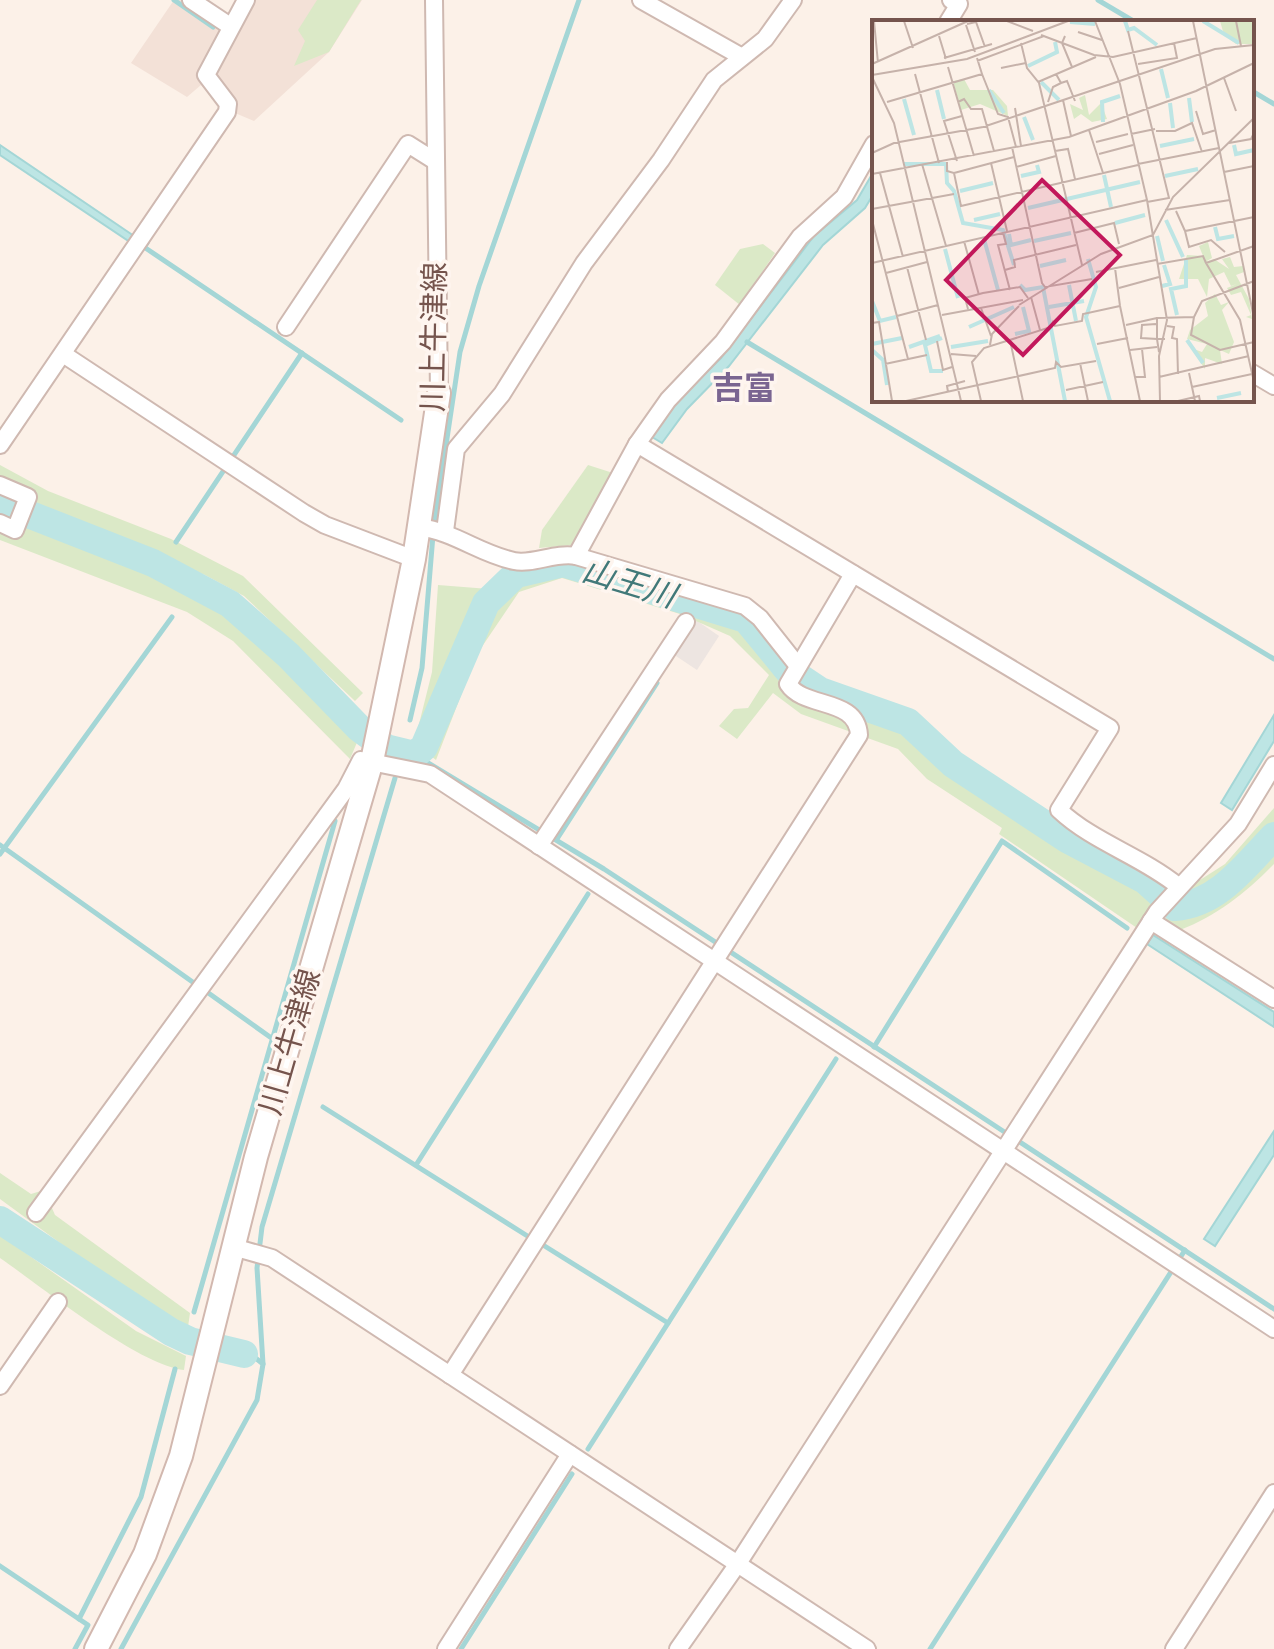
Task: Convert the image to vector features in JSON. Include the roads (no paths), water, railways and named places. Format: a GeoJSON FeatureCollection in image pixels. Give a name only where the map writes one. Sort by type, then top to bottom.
{"type":"FeatureCollection","features":[{"type":"Feature","properties":{"kind":"main road","name":"川上牛津線"},"geometry":{"type":"LineString","coordinates":[[96,1649],[145,1554],[168,1498],[214,1325],[241,1249],[383,718],[414,559],[439,393]]}},
{"type":"Feature","properties":{"kind":"street"},"geometry":{"type":"LineString","coordinates":[[191,0],[230,26]]}},
{"type":"Feature","properties":{"kind":"street"},"geometry":{"type":"LineString","coordinates":[[0,445],[227,112],[228,104],[206,75],[246,0]]}},
{"type":"Feature","properties":{"kind":"street","name":"川上牛津線"},"geometry":{"type":"LineString","coordinates":[[434,0],[439,393]]}},
{"type":"Feature","properties":{"kind":"street"},"geometry":{"type":"LineString","coordinates":[[641,0],[742,57]]}},
{"type":"Feature","properties":{"kind":"street"},"geometry":{"type":"LineString","coordinates":[[445,531],[456,449],[502,394],[584,263],[661,160],[714,80],[765,39],[793,0]]}},
{"type":"Feature","properties":{"kind":"street"},"geometry":{"type":"LineString","coordinates":[[949,20],[959,4],[951,0]]}},
{"type":"Feature","properties":{"kind":"street"},"geometry":{"type":"LineString","coordinates":[[286,327],[408,144],[435,161]]}},
{"type":"Feature","properties":{"kind":"street"},"geometry":{"type":"LineString","coordinates":[[576,556],[637,444],[668,400],[723,342],[800,237],[844,197],[872,149]]}},
{"type":"Feature","properties":{"kind":"street"},"geometry":{"type":"LineString","coordinates":[[63,354],[304,513],[325,525],[414,559]]}},
{"type":"Feature","properties":{"kind":"street"},"geometry":{"type":"LineString","coordinates":[[1254,374],[1274,386]]}},
{"type":"Feature","properties":{"kind":"street"},"geometry":{"type":"LineString","coordinates":[[637,444],[1110,728],[1059,810],[1071,822],[1157,869],[1178,886]]}},
{"type":"Feature","properties":{"kind":"street"},"geometry":{"type":"LineString","coordinates":[[0,485],[28,497],[8,526]]}},
{"type":"Feature","properties":{"kind":"street"},"geometry":{"type":"LineString","coordinates":[[419,527],[445,531],[516,562],[560,553],[576,556],[745,606],[760,618],[798,666]]}},
{"type":"Feature","properties":{"kind":"street"},"geometry":{"type":"LineString","coordinates":[[450,1375],[859,735],[859,727],[847,711],[794,691],[788,684],[853,574]]}},
{"type":"Feature","properties":{"kind":"street"},"geometry":{"type":"LineString","coordinates":[[539,846],[686,622]]}},
{"type":"Feature","properties":{"kind":"street"},"geometry":{"type":"LineString","coordinates":[[36,1213],[346,789],[361,760],[372,761],[430,774],[1274,1329]]}},
{"type":"Feature","properties":{"kind":"street"},"geometry":{"type":"LineString","coordinates":[[678,1649],[737,1565],[1154,916],[1178,886],[1238,824],[1274,765]]}},
{"type":"Feature","properties":{"kind":"street"},"geometry":{"type":"LineString","coordinates":[[1154,916],[1274,999]]}},
{"type":"Feature","properties":{"kind":"street"},"geometry":{"type":"LineString","coordinates":[[241,1249],[272,1258],[867,1649]]}},
{"type":"Feature","properties":{"kind":"street"},"geometry":{"type":"LineString","coordinates":[[0,1386],[58,1302]]}},
{"type":"Feature","properties":{"kind":"street"},"geometry":{"type":"LineString","coordinates":[[446,1649],[570,1454]]}},
{"type":"Feature","properties":{"kind":"street"},"geometry":{"type":"LineString","coordinates":[[1174,1649],[1274,1493]]}},
{"type":"Feature","properties":{"kind":"water"},"geometry":{"type":"Polygon","coordinates":[[[0,145],[134,236],[130,242],[0,155],[0,145]]]}},
{"type":"Feature","properties":{"kind":"water"},"geometry":{"type":"Polygon","coordinates":[[[872,174],[872,196],[865,208],[823,245],[729,366],[687,409],[662,443],[652,437],[677,401],[721,358],[814,236],[857,200],[872,174]]]}},
{"type":"Feature","properties":{"kind":"water"},"geometry":{"type":"Polygon","coordinates":[[[1274,715],[1274,741],[1232,810],[1221,803],[1274,715]]]}},
{"type":"Feature","properties":{"kind":"water"},"geometry":{"type":"Polygon","coordinates":[[[1153,935],[1274,1012],[1274,1027],[1147,944],[1153,935]]]}},
{"type":"Feature","properties":{"kind":"water"},"geometry":{"type":"Polygon","coordinates":[[[1274,1131],[1274,1155],[1215,1246],[1204,1239],[1274,1131]]]}},
{"type":"Feature","properties":{"kind":"waterway"},"geometry":{"type":"LineString","coordinates":[[174,0],[213,27]]}},
{"type":"Feature","properties":{"kind":"waterway"},"geometry":{"type":"LineString","coordinates":[[434,525],[460,352],[479,286],[579,0]]}},
{"type":"Feature","properties":{"kind":"waterway"},"geometry":{"type":"LineString","coordinates":[[1098,0],[1132,20]]}},
{"type":"Feature","properties":{"kind":"waterway"},"geometry":{"type":"LineString","coordinates":[[1254,92],[1274,104]]}},
{"type":"Feature","properties":{"kind":"waterway"},"geometry":{"type":"LineString","coordinates":[[147,243],[144,247],[401,420]]}},
{"type":"Feature","properties":{"kind":"waterway"},"geometry":{"type":"LineString","coordinates":[[747,342],[1274,659]]}},
{"type":"Feature","properties":{"kind":"waterway"},"geometry":{"type":"LineString","coordinates":[[176,542],[302,353]]}},
{"type":"Feature","properties":{"kind":"waterway","name":"山王川"},"geometry":{"type":"LineString","coordinates":[[0,503],[153,563],[230,604],[288,655],[359,728],[386,748],[415,755],[424,747],[486,603],[516,574],[563,563],[746,619],[787,669],[820,691],[908,722],[953,764],[1067,839],[1145,880],[1175,907],[1205,899],[1218,891],[1274,836]]}},
{"type":"Feature","properties":{"kind":"waterway"},"geometry":{"type":"LineString","coordinates":[[410,720],[422,668],[433,535]]}},
{"type":"Feature","properties":{"kind":"waterway"},"geometry":{"type":"LineString","coordinates":[[0,854],[172,617]]}},
{"type":"Feature","properties":{"kind":"waterway"},"geometry":{"type":"LineString","coordinates":[[557,839],[657,683]]}},
{"type":"Feature","properties":{"kind":"waterway"},"geometry":{"type":"LineString","coordinates":[[415,755],[604,869],[1274,1309]]}},
{"type":"Feature","properties":{"kind":"waterway"},"geometry":{"type":"LineString","coordinates":[[263,1364],[257,1268],[262,1227],[395,778]]}},
{"type":"Feature","properties":{"kind":"waterway"},"geometry":{"type":"LineString","coordinates":[[194,1312],[335,821]]}},
{"type":"Feature","properties":{"kind":"waterway"},"geometry":{"type":"LineString","coordinates":[[874,1047],[1002,841],[1127,928]]}},
{"type":"Feature","properties":{"kind":"waterway"},"geometry":{"type":"LineString","coordinates":[[0,845],[194,983]]}},
{"type":"Feature","properties":{"kind":"waterway"},"geometry":{"type":"LineString","coordinates":[[416,1165],[588,894]]}},
{"type":"Feature","properties":{"kind":"waterway"},"geometry":{"type":"LineString","coordinates":[[207,992],[270,1037]]}},
{"type":"Feature","properties":{"kind":"waterway"},"geometry":{"type":"LineString","coordinates":[[588,1449],[836,1059]]}},
{"type":"Feature","properties":{"kind":"waterway"},"geometry":{"type":"LineString","coordinates":[[323,1107],[529,1237]]}},
{"type":"Feature","properties":{"kind":"waterway"},"geometry":{"type":"LineString","coordinates":[[0,1220],[171,1332],[190,1341],[244,1354]]}},
{"type":"Feature","properties":{"kind":"waterway"},"geometry":{"type":"LineString","coordinates":[[543,1245],[668,1323]]}},
{"type":"Feature","properties":{"kind":"waterway"},"geometry":{"type":"LineString","coordinates":[[930,1649],[1185,1250]]}},
{"type":"Feature","properties":{"kind":"waterway"},"geometry":{"type":"LineString","coordinates":[[121,1649],[257,1400],[263,1364],[253,1356],[244,1354]]}},
{"type":"Feature","properties":{"kind":"waterway"},"geometry":{"type":"LineString","coordinates":[[79,1619],[141,1497],[175,1369]]}},
{"type":"Feature","properties":{"kind":"waterway"},"geometry":{"type":"LineString","coordinates":[[461,1649],[572,1474]]}},
{"type":"Feature","properties":{"kind":"waterway"},"geometry":{"type":"LineString","coordinates":[[0,1566],[88,1625],[75,1649]]}},
{"type":"Feature","properties":{"kind":"district","name":"吉富"},"geometry":{"type":"Point","coordinates":[744,388]}}]}
